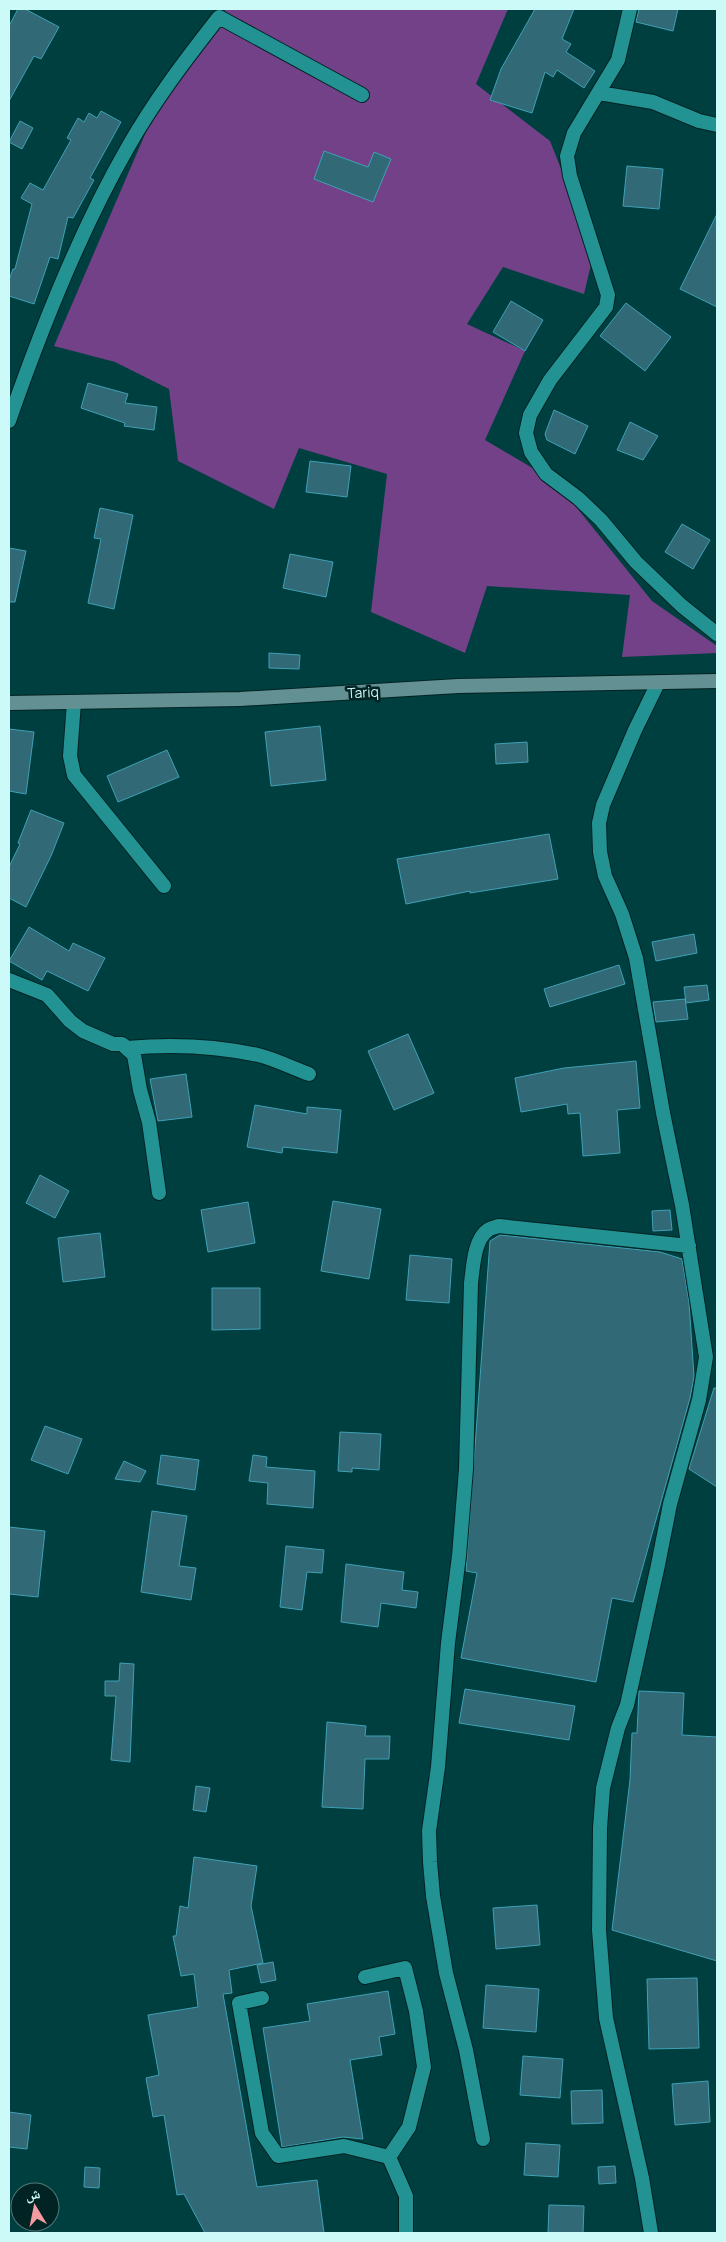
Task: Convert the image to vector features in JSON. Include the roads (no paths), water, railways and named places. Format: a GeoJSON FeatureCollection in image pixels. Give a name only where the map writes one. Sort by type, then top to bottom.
{"type":"FeatureCollection","features":[{"type":"Feature","properties":{"kind":"main road","name":"Tariq"},"geometry":{"type":"LineString","coordinates":[[9,703],[240,699],[458,686],[658,684],[717,681]]}},
{"type":"Feature","properties":{"kind":"street"},"geometry":{"type":"LineString","coordinates":[[630,9],[618,60],[574,133],[567,156],[570,176],[608,295],[606,307],[550,380],[530,415],[526,433],[531,452],[546,474],[578,498],[601,520],[636,562],[682,606],[717,634]]}},
{"type":"Feature","properties":{"kind":"street"},"geometry":{"type":"LineString","coordinates":[[9,421],[35,345],[80,243],[128,148],[172,77],[222,13],[362,95]]}},
{"type":"Feature","properties":{"kind":"street"},"geometry":{"type":"LineString","coordinates":[[599,93],[653,102],[699,121],[717,125]]}},
{"type":"Feature","properties":{"kind":"street"},"geometry":{"type":"LineString","coordinates":[[650,2233],[642,2178],[628,2126],[606,2018],[599,1930],[600,1828],[603,1788],[618,1728],[627,1705],[670,1504],[712,1361],[661,1104],[636,958],[622,914],[605,876],[600,852],[599,823],[603,805],[635,730],[658,684]]}},
{"type":"Feature","properties":{"kind":"street"},"geometry":{"type":"LineString","coordinates":[[74,702],[70,756],[74,775],[164,886]]}},
{"type":"Feature","properties":{"kind":"street"},"geometry":{"type":"LineString","coordinates":[[9,980],[47,995],[70,1021],[83,1031],[127,1048],[134,1055],[159,1193]]}},
{"type":"Feature","properties":{"kind":"street"},"geometry":{"type":"LineString","coordinates":[[127,1048],[167,1046],[258,1056],[309,1074]]}},
{"type":"Feature","properties":{"kind":"street"},"geometry":{"type":"LineString","coordinates":[[483,2139],[466,2050],[445,1964],[433,1896],[430,1846],[466,1469],[471,1283],[474,1260],[479,1242],[487,1230],[500,1226],[689,1246]]}},
{"type":"Feature","properties":{"kind":"street"},"geometry":{"type":"LineString","coordinates":[[365,1977],[405,1968],[416,2012],[424,2068],[409,2127],[389,2157]]}},
{"type":"Feature","properties":{"kind":"street"},"geometry":{"type":"LineString","coordinates":[[262,1998],[239,2003],[262,2133],[278,2156],[344,2146],[389,2157]]}},
{"type":"Feature","properties":{"kind":"street"},"geometry":{"type":"LineString","coordinates":[[389,2157],[406,2196],[406,2233]]}}]}
